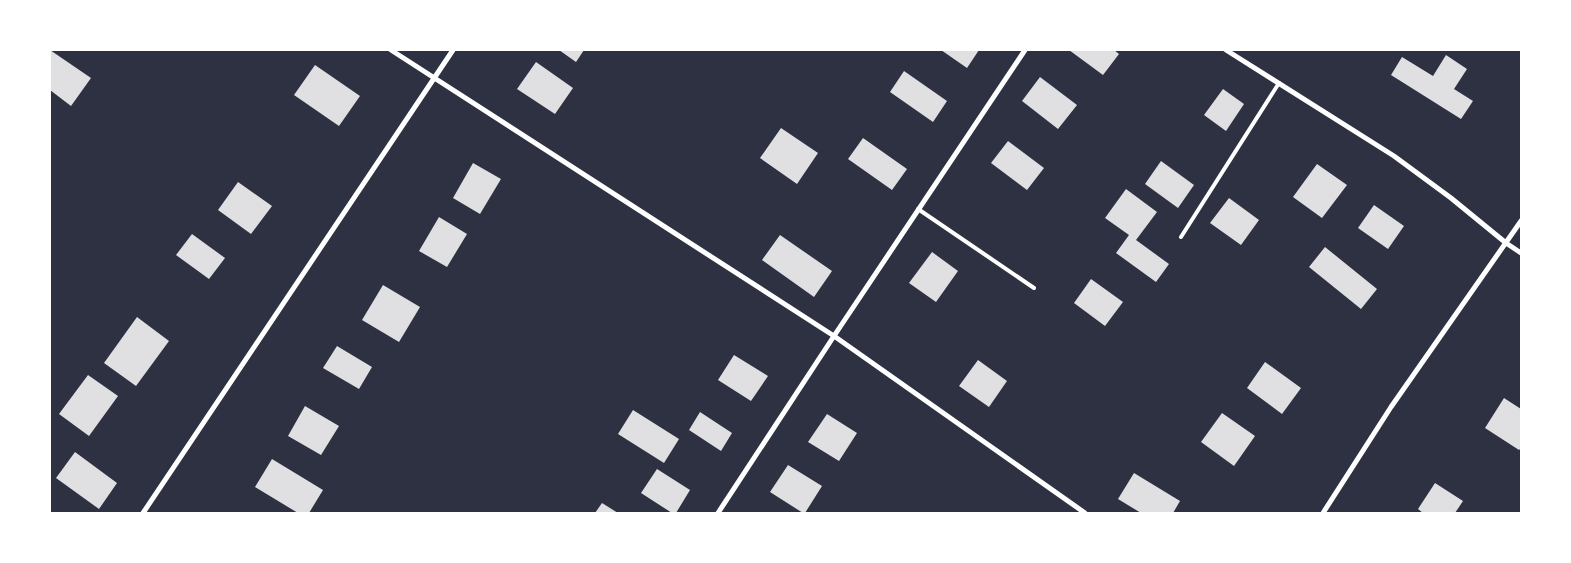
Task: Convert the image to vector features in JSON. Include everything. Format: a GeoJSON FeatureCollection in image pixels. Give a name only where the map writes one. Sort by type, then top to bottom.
{"type":"FeatureCollection","features":[{"type":"Feature","properties":{"kind":"street"},"geometry":{"type":"LineString","coordinates":[[390,50],[834,336],[1086,513]]}},
{"type":"Feature","properties":{"kind":"street"},"geometry":{"type":"LineString","coordinates":[[143,513],[453,50]]}},
{"type":"Feature","properties":{"kind":"street"},"geometry":{"type":"LineString","coordinates":[[718,513],[1025,50]]}},
{"type":"Feature","properties":{"kind":"street"},"geometry":{"type":"LineString","coordinates":[[1226,50],[1394,156],[1521,253]]}},
{"type":"Feature","properties":{"kind":"street"},"geometry":{"type":"LineString","coordinates":[[1323,513],[1391,407],[1521,221]]}},
{"type":"Feature","properties":{"kind":"lane"},"geometry":{"type":"LineString","coordinates":[[1181,237],[1279,83]]}},
{"type":"Feature","properties":{"kind":"lane"},"geometry":{"type":"LineString","coordinates":[[918,209],[1034,288]]}},
{"type":"Feature","properties":{"kind":"building"},"geometry":{"type":"Polygon","coordinates":[[[50,50],[91,78],[71,106],[50,90],[50,50]]]}},
{"type":"Feature","properties":{"kind":"building"},"geometry":{"type":"Polygon","coordinates":[[[559,50],[584,50],[576,62],[559,50]]]}},
{"type":"Feature","properties":{"kind":"building"},"geometry":{"type":"Polygon","coordinates":[[[941,50],[979,50],[967,68],[941,50]]]}},
{"type":"Feature","properties":{"kind":"building"},"geometry":{"type":"Polygon","coordinates":[[[1069,50],[1114,50],[1119,54],[1103,75],[1069,50]]]}},
{"type":"Feature","properties":{"kind":"building"},"geometry":{"type":"Polygon","coordinates":[[[1446,55],[1467,69],[1454,89],[1473,101],[1461,119],[1391,75],[1402,57],[1433,76],[1446,55]]]}},
{"type":"Feature","properties":{"kind":"building"},"geometry":{"type":"Polygon","coordinates":[[[536,62],[573,88],[555,114],[517,89],[536,62]]]}},
{"type":"Feature","properties":{"kind":"building"},"geometry":{"type":"Polygon","coordinates":[[[315,65],[360,96],[339,126],[294,95],[315,65]]]}},
{"type":"Feature","properties":{"kind":"building"},"geometry":{"type":"Polygon","coordinates":[[[904,71],[947,101],[933,122],[890,92],[904,71]]]}},
{"type":"Feature","properties":{"kind":"building"},"geometry":{"type":"Polygon","coordinates":[[[1040,77],[1077,105],[1058,129],[1022,101],[1040,77]]]}},
{"type":"Feature","properties":{"kind":"building"},"geometry":{"type":"Polygon","coordinates":[[[1223,89],[1244,104],[1226,131],[1204,115],[1223,89]]]}},
{"type":"Feature","properties":{"kind":"building"},"geometry":{"type":"Polygon","coordinates":[[[781,128],[818,153],[797,184],[760,158],[781,128]]]}},
{"type":"Feature","properties":{"kind":"building"},"geometry":{"type":"Polygon","coordinates":[[[863,138],[907,169],[892,190],[848,159],[863,138]]]}},
{"type":"Feature","properties":{"kind":"building"},"geometry":{"type":"Polygon","coordinates":[[[1008,141],[1044,168],[1027,190],[991,163],[1008,141]]]}},
{"type":"Feature","properties":{"kind":"building"},"geometry":{"type":"Polygon","coordinates":[[[1161,161],[1194,185],[1178,208],[1145,184],[1161,161]]]}},
{"type":"Feature","properties":{"kind":"building"},"geometry":{"type":"Polygon","coordinates":[[[473,163],[501,179],[480,214],[453,198],[473,163]]]}},
{"type":"Feature","properties":{"kind":"building"},"geometry":{"type":"Polygon","coordinates":[[[1317,164],[1347,185],[1322,218],[1293,197],[1317,164]]]}},
{"type":"Feature","properties":{"kind":"building"},"geometry":{"type":"Polygon","coordinates":[[[238,182],[272,206],[251,234],[218,210],[238,182]]]}},
{"type":"Feature","properties":{"kind":"building"},"geometry":{"type":"Polygon","coordinates":[[[1126,189],[1157,212],[1136,240],[1169,264],[1156,282],[1116,253],[1129,235],[1105,218],[1126,189]]]}},
{"type":"Feature","properties":{"kind":"building"},"geometry":{"type":"Polygon","coordinates":[[[1229,198],[1259,220],[1241,245],[1210,223],[1229,198]]]}},
{"type":"Feature","properties":{"kind":"building"},"geometry":{"type":"Polygon","coordinates":[[[1374,205],[1404,226],[1388,249],[1358,228],[1374,205]]]}},
{"type":"Feature","properties":{"kind":"building"},"geometry":{"type":"Polygon","coordinates":[[[439,217],[467,234],[447,267],[419,251],[439,217]]]}},
{"type":"Feature","properties":{"kind":"building"},"geometry":{"type":"Polygon","coordinates":[[[192,234],[225,258],[209,279],[176,255],[192,234]]]}},
{"type":"Feature","properties":{"kind":"building"},"geometry":{"type":"Polygon","coordinates":[[[780,235],[832,271],[814,297],[762,260],[780,235]]]}},
{"type":"Feature","properties":{"kind":"building"},"geometry":{"type":"Polygon","coordinates":[[[1325,247],[1377,289],[1361,309],[1309,267],[1325,247]]]}},
{"type":"Feature","properties":{"kind":"building"},"geometry":{"type":"Polygon","coordinates":[[[932,252],[958,271],[936,302],[909,283],[932,252]]]}},
{"type":"Feature","properties":{"kind":"building"},"geometry":{"type":"Polygon","coordinates":[[[1091,279],[1123,302],[1105,326],[1074,303],[1091,279]]]}},
{"type":"Feature","properties":{"kind":"building"},"geometry":{"type":"Polygon","coordinates":[[[383,285],[420,307],[399,342],[362,320],[383,285]]]}},
{"type":"Feature","properties":{"kind":"building"},"geometry":{"type":"Polygon","coordinates":[[[137,317],[169,341],[136,386],[104,363],[137,317]]]}},
{"type":"Feature","properties":{"kind":"building"},"geometry":{"type":"Polygon","coordinates":[[[337,346],[372,367],[359,389],[323,368],[337,346]]]}},
{"type":"Feature","properties":{"kind":"building"},"geometry":{"type":"Polygon","coordinates":[[[734,355],[768,376],[751,401],[718,380],[734,355]]]}},
{"type":"Feature","properties":{"kind":"building"},"geometry":{"type":"Polygon","coordinates":[[[978,360],[1007,381],[989,407],[959,386],[978,360]]]}},
{"type":"Feature","properties":{"kind":"building"},"geometry":{"type":"Polygon","coordinates":[[[1265,362],[1301,388],[1282,414],[1247,388],[1265,362]]]}},
{"type":"Feature","properties":{"kind":"building"},"geometry":{"type":"Polygon","coordinates":[[[88,375],[118,396],[89,436],[59,414],[88,375]]]}},
{"type":"Feature","properties":{"kind":"building"},"geometry":{"type":"Polygon","coordinates":[[[1504,398],[1521,409],[1521,448],[1519,450],[1485,428],[1504,398]]]}},
{"type":"Feature","properties":{"kind":"building"},"geometry":{"type":"Polygon","coordinates":[[[305,406],[339,426],[321,455],[288,436],[305,406]]]}},
{"type":"Feature","properties":{"kind":"building"},"geometry":{"type":"Polygon","coordinates":[[[633,410],[679,439],[664,463],[618,434],[633,410]]]}},
{"type":"Feature","properties":{"kind":"building"},"geometry":{"type":"Polygon","coordinates":[[[700,412],[732,433],[721,451],[689,430],[700,412]]]}},
{"type":"Feature","properties":{"kind":"building"},"geometry":{"type":"Polygon","coordinates":[[[1222,413],[1255,436],[1234,466],[1201,442],[1222,413]]]}},
{"type":"Feature","properties":{"kind":"building"},"geometry":{"type":"Polygon","coordinates":[[[827,414],[857,433],[839,461],[808,442],[827,414]]]}},
{"type":"Feature","properties":{"kind":"building"},"geometry":{"type":"Polygon","coordinates":[[[75,452],[117,483],[99,509],[56,478],[75,452]]]}},
{"type":"Feature","properties":{"kind":"building"},"geometry":{"type":"Polygon","coordinates":[[[272,459],[323,490],[309,513],[298,513],[255,487],[272,459]]]}},
{"type":"Feature","properties":{"kind":"building"},"geometry":{"type":"Polygon","coordinates":[[[788,465],[822,486],[805,513],[770,492],[788,465]]]}},
{"type":"Feature","properties":{"kind":"building"},"geometry":{"type":"Polygon","coordinates":[[[657,469],[690,490],[676,513],[672,513],[641,493],[657,469]]]}},
{"type":"Feature","properties":{"kind":"building"},"geometry":{"type":"Polygon","coordinates":[[[1134,473],[1180,501],[1173,513],[1141,513],[1118,499],[1134,473]]]}},
{"type":"Feature","properties":{"kind":"building"},"geometry":{"type":"Polygon","coordinates":[[[1435,483],[1463,501],[1455,513],[1423,513],[1418,509],[1435,483]]]}},
{"type":"Feature","properties":{"kind":"building"},"geometry":{"type":"Polygon","coordinates":[[[602,503],[618,513],[595,513],[602,503]]]}}]}
